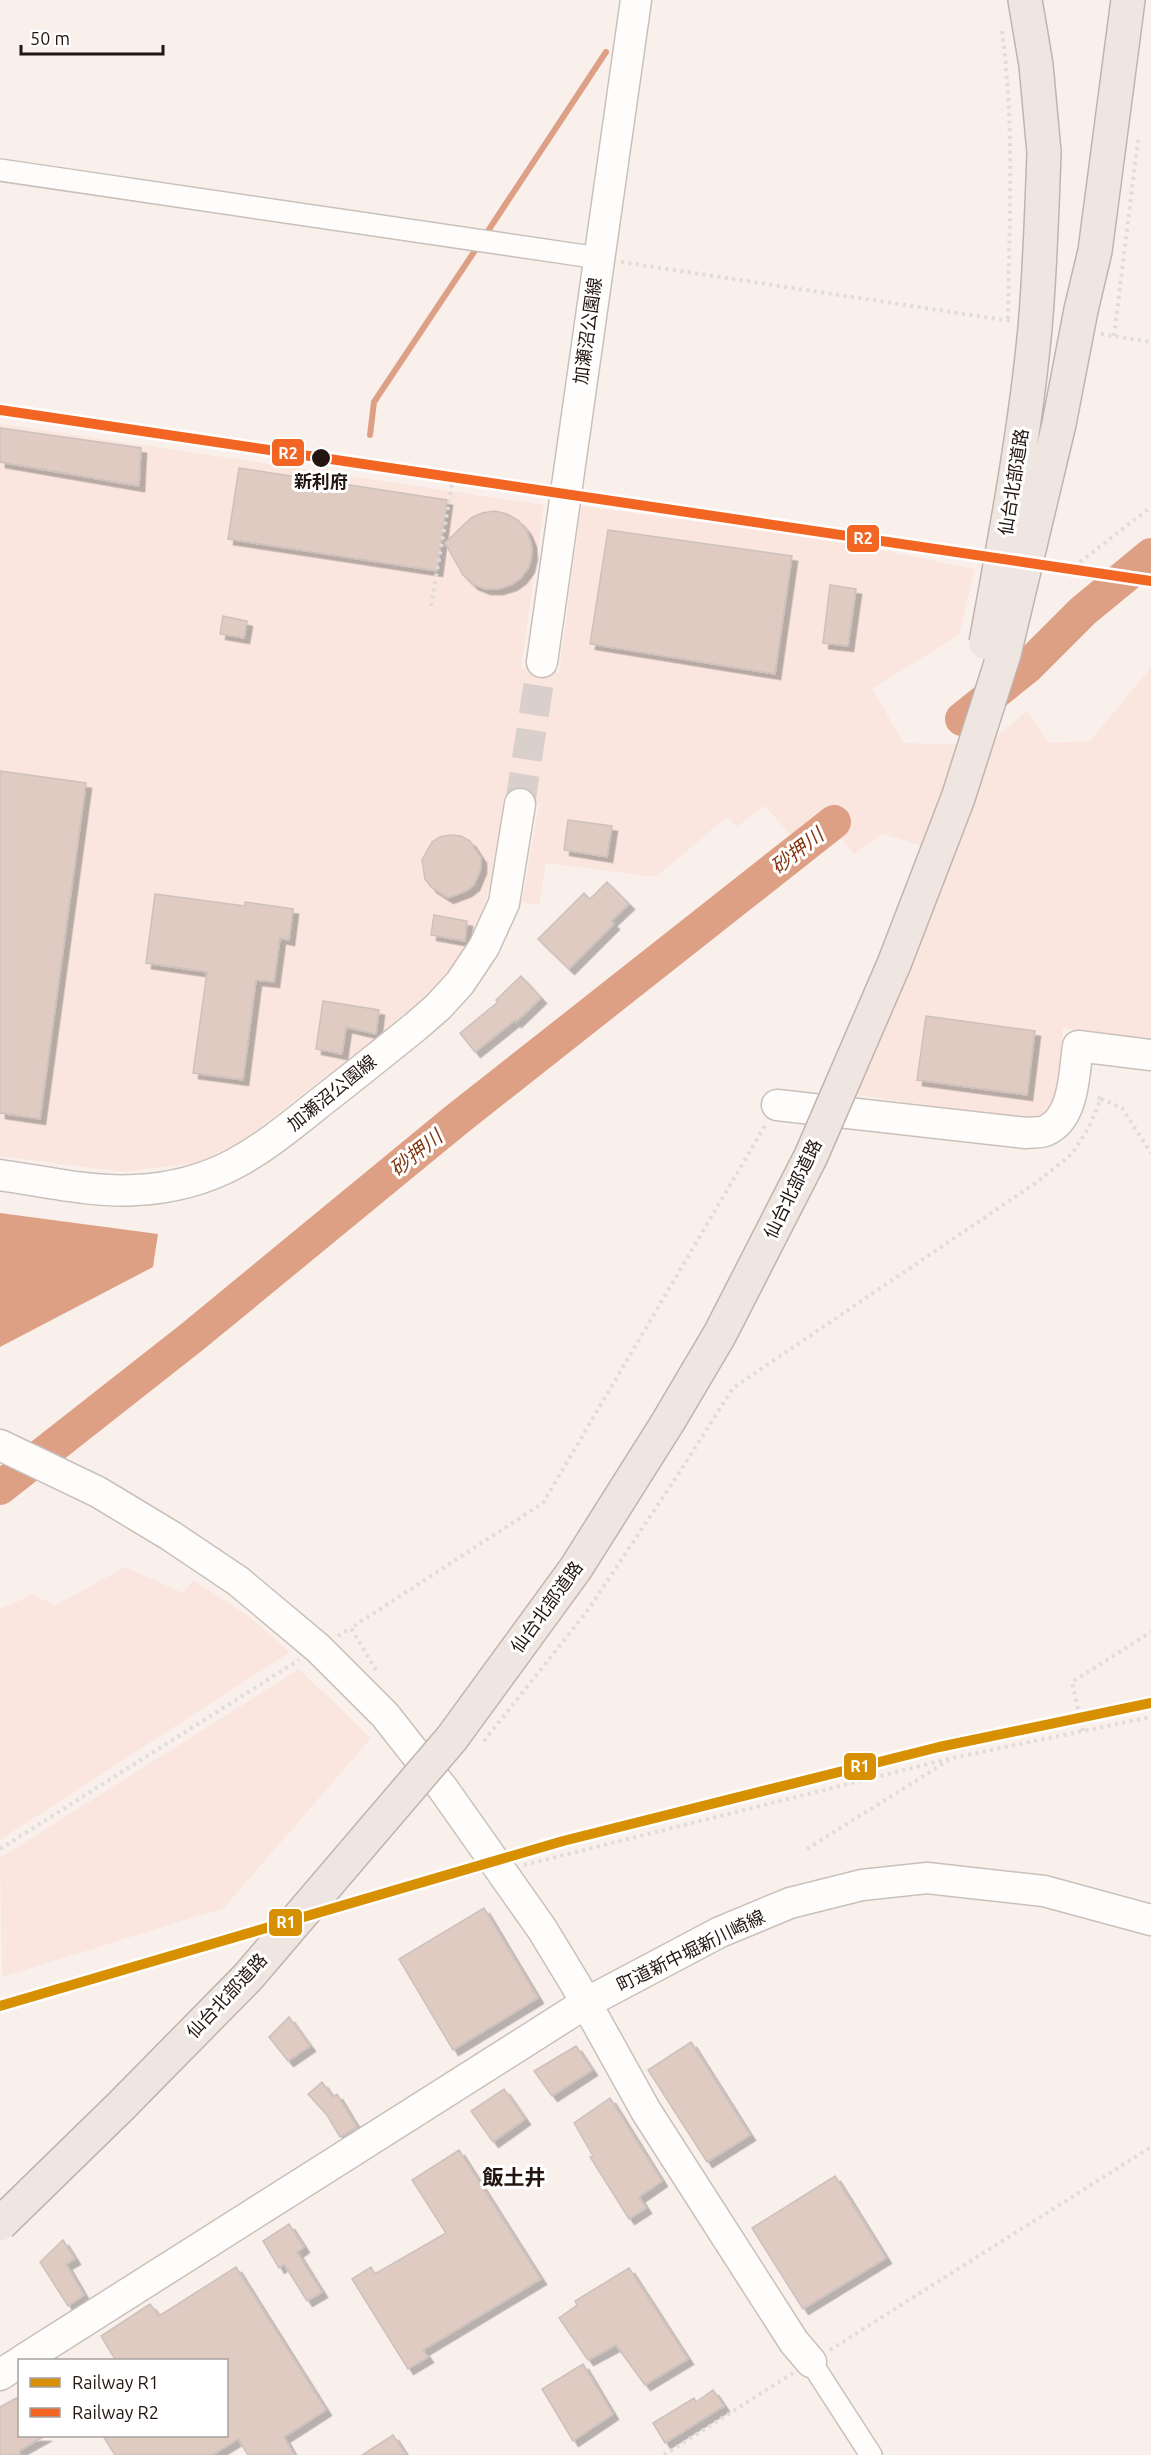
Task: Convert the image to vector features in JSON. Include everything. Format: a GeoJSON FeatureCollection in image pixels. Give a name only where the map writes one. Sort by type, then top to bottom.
{"type":"FeatureCollection","features":[{"type":"Feature","properties":{"kind":"highway"},"geometry":{"type":"LineString","coordinates":[[1025,0],[1036,65],[1044,152]]}},
{"type":"Feature","properties":{"kind":"highway"},"geometry":{"type":"LineString","coordinates":[[1037,0],[1043,70],[1044,152]]}},
{"type":"Feature","properties":{"kind":"highway"},"geometry":{"type":"LineString","coordinates":[[1085,321],[1116,0]]}},
{"type":"Feature","properties":{"kind":"highway"},"geometry":{"type":"LineString","coordinates":[[1085,321],[1128,0]]}},
{"type":"Feature","properties":{"kind":"highway","name":"仙台北部道路"},"geometry":{"type":"LineString","coordinates":[[927,877],[968,730],[1009,517],[1035,329],[1044,152]]}},
{"type":"Feature","properties":{"kind":"highway","name":"仙台北部道路"},"geometry":{"type":"LineString","coordinates":[[0,2224],[120,2107],[255,1968],[452,1738],[576,1568],[668,1422],[720,1334],[811,1156],[894,964],[958,798],[1004,654],[1085,321]]}},
{"type":"Feature","properties":{"kind":"street","name":"加瀬沼公園線"},"geometry":{"type":"LineString","coordinates":[[542,662],[636,0]]}},
{"type":"Feature","properties":{"kind":"street"},"geometry":{"type":"LineString","coordinates":[[0,170],[599,258]]}},
{"type":"Feature","properties":{"kind":"street","name":"加瀬沼公園線"},"geometry":{"type":"LineString","coordinates":[[0,1175],[97,1188],[137,1190],[201,1179],[224,1170],[263,1148],[415,1027],[460,983],[484,947],[504,903],[520,804]]}},
{"type":"Feature","properties":{"kind":"street"},"geometry":{"type":"LineString","coordinates":[[777,1105],[1026,1133],[1045,1131],[1059,1121],[1069,1101],[1078,1046],[1151,1055]]}},
{"type":"Feature","properties":{"kind":"street"},"geometry":{"type":"LineString","coordinates":[[0,1445],[98,1492],[171,1536],[238,1581],[318,1648],[385,1715],[502,1870],[542,1929],[646,2111],[794,2342],[811,2362],[872,2455]]}},
{"type":"Feature","properties":{"kind":"street","name":"町道新中堀新川崎線"},"geometry":{"type":"LineString","coordinates":[[24,2359],[586,2003],[720,1932],[790,1904],[862,1885],[927,1878],[978,1882],[1044,1892],[1151,1920]]}},
{"type":"Feature","properties":{"kind":"street","name":"町道新中堀新川崎線"},"geometry":{"type":"LineString","coordinates":[[0,2375],[18,2363]]}},
{"type":"Feature","properties":{"kind":"path"},"geometry":{"type":"LineString","coordinates":[[1001,21],[1006,63],[1010,143],[1008,332]]}},
{"type":"Feature","properties":{"kind":"path"},"geometry":{"type":"LineString","coordinates":[[1114,336],[1138,136]]}},
{"type":"Feature","properties":{"kind":"path"},"geometry":{"type":"LineString","coordinates":[[599,258],[1020,322]]}},
{"type":"Feature","properties":{"kind":"path"},"geometry":{"type":"LineString","coordinates":[[1085,321],[1114,336],[1151,342]]}},
{"type":"Feature","properties":{"kind":"path"},"geometry":{"type":"LineString","coordinates":[[431,606],[452,484]]}},
{"type":"Feature","properties":{"kind":"path"},"geometry":{"type":"LineString","coordinates":[[1080,562],[1151,507]]}},
{"type":"Feature","properties":{"kind":"path"},"geometry":{"type":"LineString","coordinates":[[1072,1081],[1101,1100],[1122,1108],[1151,1153]]}},
{"type":"Feature","properties":{"kind":"path"},"geometry":{"type":"LineString","coordinates":[[479,1748],[588,1610],[733,1388],[1037,1182],[1072,1154],[1088,1129],[1101,1100]]}},
{"type":"Feature","properties":{"kind":"path"},"geometry":{"type":"LineString","coordinates":[[381,1678],[351,1628],[543,1503],[777,1105]]}},
{"type":"Feature","properties":{"kind":"path"},"geometry":{"type":"LineString","coordinates":[[1083,1731],[1072,1682],[1151,1632]]}},
{"type":"Feature","properties":{"kind":"path"},"geometry":{"type":"LineString","coordinates":[[0,1849],[318,1648]]}},
{"type":"Feature","properties":{"kind":"path"},"geometry":{"type":"LineString","coordinates":[[502,1870],[952,1758],[1151,1717]]}},
{"type":"Feature","properties":{"kind":"path"},"geometry":{"type":"LineString","coordinates":[[807,1849],[952,1758]]}},
{"type":"Feature","properties":{"kind":"path"},"geometry":{"type":"LineString","coordinates":[[664,2455],[1151,2147]]}},
{"type":"Feature","properties":{"kind":"shaded area"},"geometry":{"type":"Polygon","coordinates":[[[0,424],[544,505],[521,668],[559,673],[581,506],[816,537],[975,569],[959,635],[872,689],[904,743],[987,745],[1027,711],[1049,743],[1090,741],[1151,667],[1151,1039],[1063,1028],[1058,1088],[1054,1106],[1047,1116],[1035,1121],[857,1095],[951,854],[882,834],[854,854],[826,820],[796,841],[765,806],[737,827],[727,817],[656,877],[546,863],[539,905],[522,902],[539,804],[504,798],[491,879],[482,916],[444,980],[390,1026],[241,1142],[195,1163],[124,1172],[0,1156],[0,424]]]}},
{"type":"Feature","properties":{"kind":"shaded area"},"geometry":{"type":"Polygon","coordinates":[[[0,1213],[158,1234],[153,1267],[0,1347],[0,1213]]]}},
{"type":"Feature","properties":{"kind":"shaded area"},"geometry":{"type":"Polygon","coordinates":[[[125,1567],[183,1593],[193,1580],[247,1615],[290,1652],[0,1840],[0,1609],[32,1595],[56,1605],[125,1567]]]}},
{"type":"Feature","properties":{"kind":"shaded area"},"geometry":{"type":"Polygon","coordinates":[[[299,1669],[371,1738],[224,1908],[2,1977],[0,1858],[299,1669]]]}},
{"type":"Feature","properties":{"kind":"building"},"geometry":{"type":"Polygon","coordinates":[[[0,428],[141,448],[139,486],[0,462],[0,428]]]}},
{"type":"Feature","properties":{"kind":"building"},"geometry":{"type":"Polygon","coordinates":[[[239,468],[447,500],[437,571],[228,539],[239,468]]]}},
{"type":"Feature","properties":{"kind":"building"},"geometry":{"type":"Polygon","coordinates":[[[495,511],[518,520],[526,530],[531,542],[532,554],[529,567],[521,578],[511,585],[498,589],[485,589],[473,584],[463,575],[445,543],[471,518],[495,511]]]}},
{"type":"Feature","properties":{"kind":"building"},"geometry":{"type":"Polygon","coordinates":[[[608,530],[792,556],[775,674],[590,644],[608,530]]]}},
{"type":"Feature","properties":{"kind":"building"},"geometry":{"type":"Polygon","coordinates":[[[830,585],[856,589],[848,646],[823,643],[830,585]]]}},
{"type":"Feature","properties":{"kind":"building"},"geometry":{"type":"Polygon","coordinates":[[[223,616],[247,621],[244,638],[220,634],[223,616]]]}},
{"type":"Feature","properties":{"kind":"building"},"geometry":{"type":"Polygon","coordinates":[[[0,771],[86,783],[40,1119],[0,1113],[0,771]]]}},
{"type":"Feature","properties":{"kind":"building"},"geometry":{"type":"Polygon","coordinates":[[[568,820],[612,826],[607,857],[564,850],[568,820]]]}},
{"type":"Feature","properties":{"kind":"building"},"geometry":{"type":"Polygon","coordinates":[[[450,835],[461,836],[470,841],[481,858],[481,868],[474,885],[448,898],[431,887],[425,879],[422,860],[432,842],[450,835]]]}},
{"type":"Feature","properties":{"kind":"building"},"geometry":{"type":"Polygon","coordinates":[[[607,882],[629,904],[611,921],[614,924],[569,969],[538,939],[584,893],[590,899],[607,882]]]}},
{"type":"Feature","properties":{"kind":"building"},"geometry":{"type":"Polygon","coordinates":[[[155,894],[245,906],[245,902],[293,909],[289,940],[280,938],[274,982],[256,980],[243,1080],[193,1073],[207,972],[146,963],[155,894]]]}},
{"type":"Feature","properties":{"kind":"building"},"geometry":{"type":"Polygon","coordinates":[[[434,915],[467,921],[465,941],[431,935],[434,915]]]}},
{"type":"Feature","properties":{"kind":"building"},"geometry":{"type":"Polygon","coordinates":[[[521,976],[541,998],[516,1022],[515,1020],[475,1052],[460,1033],[498,1002],[496,1000],[521,976]]]}},
{"type":"Feature","properties":{"kind":"building"},"geometry":{"type":"Polygon","coordinates":[[[323,1001],[379,1010],[376,1034],[346,1027],[342,1054],[316,1049],[323,1001]]]}},
{"type":"Feature","properties":{"kind":"building"},"geometry":{"type":"Polygon","coordinates":[[[926,1016],[1035,1031],[1027,1095],[917,1080],[926,1016]]]}},
{"type":"Feature","properties":{"kind":"building"},"geometry":{"type":"Polygon","coordinates":[[[484,1908],[538,1998],[453,2050],[399,1959],[484,1908]]]}},
{"type":"Feature","properties":{"kind":"building"},"geometry":{"type":"Polygon","coordinates":[[[289,2017],[310,2046],[288,2061],[269,2037],[289,2017]]]}},
{"type":"Feature","properties":{"kind":"building"},"geometry":{"type":"Polygon","coordinates":[[[691,2042],[750,2135],[707,2162],[648,2070],[691,2042]]]}},
{"type":"Feature","properties":{"kind":"building"},"geometry":{"type":"Polygon","coordinates":[[[576,2046],[592,2070],[552,2096],[534,2071],[576,2046]]]}},
{"type":"Feature","properties":{"kind":"building"},"geometry":{"type":"Polygon","coordinates":[[[322,2082],[333,2097],[337,2094],[357,2127],[340,2137],[327,2115],[308,2094],[322,2082]]]}},
{"type":"Feature","properties":{"kind":"building"},"geometry":{"type":"Polygon","coordinates":[[[504,2089],[525,2119],[493,2142],[471,2111],[504,2089]]]}},
{"type":"Feature","properties":{"kind":"building"},"geometry":{"type":"Polygon","coordinates":[[[610,2098],[662,2181],[639,2197],[646,2208],[629,2219],[590,2157],[593,2156],[574,2123],[610,2098]]]}},
{"type":"Feature","properties":{"kind":"building"},"geometry":{"type":"Polygon","coordinates":[[[459,2150],[541,2279],[423,2350],[428,2357],[408,2369],[352,2279],[371,2267],[375,2274],[446,2233],[412,2180],[459,2150]]]}},
{"type":"Feature","properties":{"kind":"building"},"geometry":{"type":"Polygon","coordinates":[[[835,2176],[886,2258],[803,2309],[752,2228],[835,2176]]]}},
{"type":"Feature","properties":{"kind":"building"},"geometry":{"type":"Polygon","coordinates":[[[289,2224],[304,2247],[297,2252],[322,2292],[307,2301],[284,2264],[279,2268],[263,2241],[289,2224]]]}},
{"type":"Feature","properties":{"kind":"building"},"geometry":{"type":"Polygon","coordinates":[[[63,2240],[75,2259],[66,2264],[84,2295],[68,2306],[40,2262],[63,2240]]]}},
{"type":"Feature","properties":{"kind":"building"},"geometry":{"type":"Polygon","coordinates":[[[236,2267],[326,2410],[284,2437],[294,2455],[248,2455],[238,2439],[212,2455],[115,2455],[104,2437],[228,2437],[228,2359],[115,2359],[101,2336],[150,2304],[159,2316],[236,2267]]]}},
{"type":"Feature","properties":{"kind":"building"},"geometry":{"type":"Polygon","coordinates":[[[629,2268],[688,2359],[645,2385],[616,2345],[588,2360],[559,2318],[577,2305],[575,2301],[629,2268]]]}},
{"type":"Feature","properties":{"kind":"building"},"geometry":{"type":"Polygon","coordinates":[[[583,2364],[613,2414],[573,2441],[542,2389],[583,2364]]]}},
{"type":"Feature","properties":{"kind":"building"},"geometry":{"type":"Polygon","coordinates":[[[713,2390],[724,2406],[665,2443],[653,2423],[694,2398],[696,2402],[713,2390]]]}},
{"type":"Feature","properties":{"kind":"building"},"geometry":{"type":"Polygon","coordinates":[[[18,2397],[18,2437],[43,2437],[20,2450],[20,2455],[0,2455],[0,2407],[18,2397]]]}},
{"type":"Feature","properties":{"kind":"building"},"geometry":{"type":"Polygon","coordinates":[[[393,2435],[406,2455],[362,2455],[393,2435]]]}},
{"type":"Feature","properties":{"kind":"waterway"},"geometry":{"type":"LineString","coordinates":[[484,237],[606,52]]}},
{"type":"Feature","properties":{"kind":"waterway"},"geometry":{"type":"LineString","coordinates":[[370,435],[374,402],[478,246]]}},
{"type":"Feature","properties":{"kind":"waterway","name":"砂押川"},"geometry":{"type":"LineString","coordinates":[[962,719],[1027,667],[1083,611],[1151,555]]}},
{"type":"Feature","properties":{"kind":"waterway","name":"砂押川"},"geometry":{"type":"LineString","coordinates":[[0,1488],[192,1337],[456,1120],[834,822]]}},
{"type":"Feature","properties":{"kind":"tunnel"},"geometry":{"type":"LineString","coordinates":[[520,804],[542,662]]}},
{"type":"Feature","properties":{"kind":"rail line","name":"R2"},"geometry":{"type":"LineString","coordinates":[[0,410],[1151,581]]}},
{"type":"Feature","properties":{"kind":"rail line","name":"R1"},"geometry":{"type":"LineString","coordinates":[[0,2006],[563,1841],[939,1747],[1151,1703]]}},
{"type":"Feature","properties":{"kind":"place","name":"新利府"},"geometry":{"type":"Point","coordinates":[321,458]}},
{"type":"Feature","properties":{"kind":"district","name":"飯土井"},"geometry":{"type":"Point","coordinates":[514,2178]}}]}
